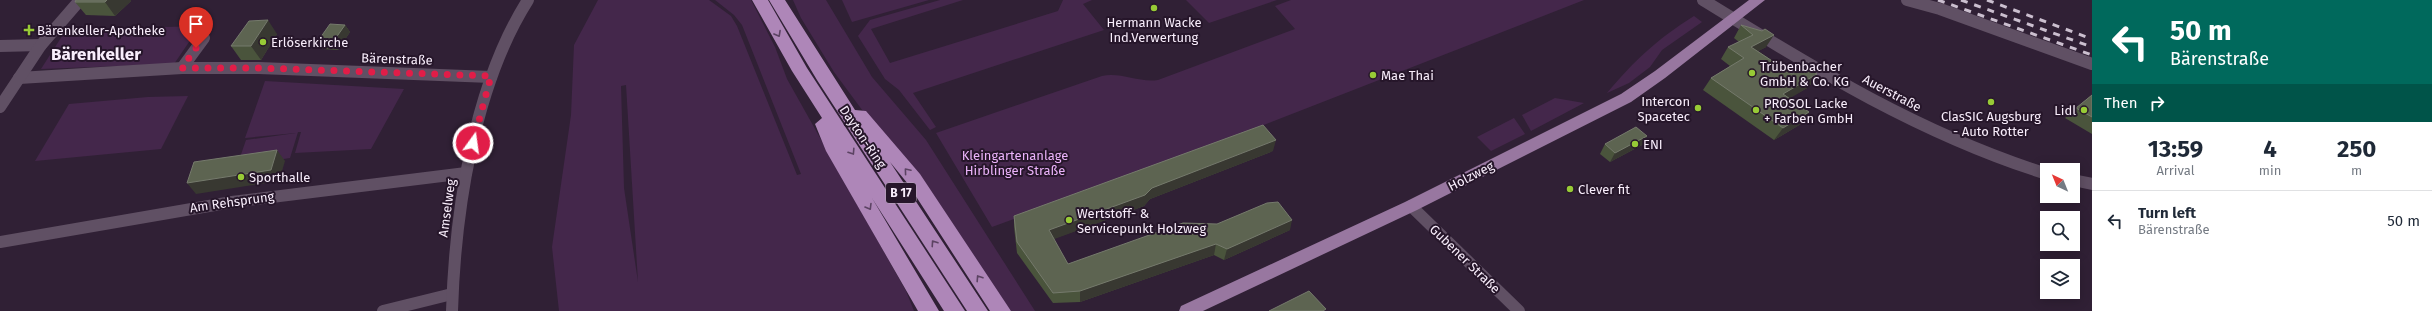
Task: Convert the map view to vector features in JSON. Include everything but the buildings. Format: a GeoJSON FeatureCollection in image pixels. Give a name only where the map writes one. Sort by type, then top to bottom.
{"type":"FeatureCollection","features":[{"type":"Feature","properties":{"kind":"highway","name":"Dayton-Ring"},"geometry":{"type":"LineString","coordinates":[[760,0],[978,311]]}},
{"type":"Feature","properties":{"kind":"highway","name":"Dayton-Ring"},"geometry":{"type":"LineString","coordinates":[[777,0],[815,80],[955,311]]}},
{"type":"Feature","properties":{"kind":"highway"},"geometry":{"type":"LineString","coordinates":[[815,80],[835,151],[929,311]]}},
{"type":"Feature","properties":{"kind":"highway"},"geometry":{"type":"LineString","coordinates":[[815,80],[862,117],[914,179],[1001,311]]}},
{"type":"Feature","properties":{"kind":"main road","name":"Holzweg"},"geometry":{"type":"LineString","coordinates":[[1190,310],[1411,206],[1626,98],[1651,83],[1682,57],[1758,0]]}},
{"type":"Feature","properties":{"kind":"street"},"geometry":{"type":"LineString","coordinates":[[0,107],[41,45],[80,0]]}},
{"type":"Feature","properties":{"kind":"street","name":"Amselweg"},"geometry":{"type":"LineString","coordinates":[[452,311],[457,224],[466,173],[491,76],[501,48],[528,0]]}},
{"type":"Feature","properties":{"kind":"street","name":"Auerstraße"},"geometry":{"type":"LineString","coordinates":[[1703,0],[1822,72],[1918,124],[1997,158],[2040,172]]}},
{"type":"Feature","properties":{"kind":"street"},"geometry":{"type":"LineString","coordinates":[[1907,0],[1940,9],[2092,64]]}},
{"type":"Feature","properties":{"kind":"street"},"geometry":{"type":"LineString","coordinates":[[182,68],[204,38]]}},
{"type":"Feature","properties":{"kind":"street"},"geometry":{"type":"LineString","coordinates":[[0,46],[41,45]]}},
{"type":"Feature","properties":{"kind":"street","name":"Bärenstraße"},"geometry":{"type":"LineString","coordinates":[[19,78],[182,68],[259,68],[491,76]]}},
{"type":"Feature","properties":{"kind":"street","name":"Am Rehsprung"},"geometry":{"type":"LineString","coordinates":[[0,242],[153,213],[376,182],[466,173]]}},
{"type":"Feature","properties":{"kind":"street"},"geometry":{"type":"LineString","coordinates":[[2080,181],[2092,184]]}},
{"type":"Feature","properties":{"kind":"street","name":"Gubener Straße"},"geometry":{"type":"LineString","coordinates":[[1411,206],[1519,311]]}},
{"type":"Feature","properties":{"kind":"street"},"geometry":{"type":"LineString","coordinates":[[383,311],[452,294]]}},
{"type":"Feature","properties":{"kind":"green space"},"geometry":{"type":"Polygon","coordinates":[[[598,0],[709,0],[731,16],[737,26],[797,175],[801,174],[742,25],[734,15],[715,0],[751,0],[775,47],[787,79],[906,291],[914,311],[559,311],[552,247],[571,115],[574,45],[598,0]],[[626,85],[621,86],[624,188],[638,282],[626,85]]]}},
{"type":"Feature","properties":{"kind":"green space"},"geometry":{"type":"Polygon","coordinates":[[[793,0],[826,0],[872,77],[926,140],[1035,311],[1011,311],[834,72],[801,18],[793,0]]]}},
{"type":"Feature","properties":{"kind":"green space"},"geometry":{"type":"Polygon","coordinates":[[[842,0],[929,0],[852,22],[842,0]]]}},
{"type":"Feature","properties":{"kind":"green space"},"geometry":{"type":"Polygon","coordinates":[[[940,0],[963,0],[871,29],[890,63],[1058,11],[1063,0],[1092,0],[1083,4],[1104,30],[913,93],[936,127],[930,130],[899,90],[885,79],[858,36],[870,20],[940,0]]]}},
{"type":"Feature","properties":{"kind":"green space"},"geometry":{"type":"Polygon","coordinates":[[[1186,0],[1277,0],[1209,23],[1186,0]]]}},
{"type":"Feature","properties":{"kind":"green space","name":"Kleingartenanlage Hirblinger Straße"},"geometry":{"type":"Polygon","coordinates":[[[1291,0],[1584,0],[1133,176],[992,227],[936,133],[1102,76],[1116,75],[1151,81],[1158,80],[1295,29],[1275,6],[1291,0]]]}},
{"type":"Feature","properties":{"kind":"green space"},"geometry":{"type":"Polygon","coordinates":[[[1694,16],[1702,22],[1662,50],[1650,67],[1629,83],[1607,93],[1627,70],[1657,42],[1694,16]]]}},
{"type":"Feature","properties":{"kind":"green space"},"geometry":{"type":"Polygon","coordinates":[[[200,26],[174,64],[41,69],[66,30],[200,26]]]}},
{"type":"Feature","properties":{"kind":"green space"},"geometry":{"type":"Polygon","coordinates":[[[265,81],[404,89],[371,149],[295,153],[301,132],[298,132],[290,158],[237,166],[246,140],[296,133],[245,138],[265,81]]]}},
{"type":"Feature","properties":{"kind":"green space"},"geometry":{"type":"Polygon","coordinates":[[[188,96],[161,149],[35,161],[69,104],[148,97],[188,96]]]}},
{"type":"Feature","properties":{"kind":"green space"},"geometry":{"type":"Polygon","coordinates":[[[1555,98],[1584,103],[1531,131],[1522,115],[1555,98]]]}},
{"type":"Feature","properties":{"kind":"green space"},"geometry":{"type":"Polygon","coordinates":[[[1514,118],[1525,134],[1491,151],[1477,137],[1514,118]]]}},
{"type":"Feature","properties":{"kind":"railway"},"geometry":{"type":"LineString","coordinates":[[1938,0],[2092,55]]}},
{"type":"Feature","properties":{"kind":"railway"},"geometry":{"type":"LineString","coordinates":[[1961,0],[2092,47]]}},
{"type":"Feature","properties":{"kind":"railway"},"geometry":{"type":"LineString","coordinates":[[1987,0],[2092,39]]}},
{"type":"Feature","properties":{"kind":"place","name":"Hermann Wacke Ind.Verwertung"},"geometry":{"type":"Point","coordinates":[1154,8]}},
{"type":"Feature","properties":{"kind":"place","name":"Bärenkeller-Apotheke"},"geometry":{"type":"Point","coordinates":[29,30]}},
{"type":"Feature","properties":{"kind":"place","name":"Erlöserkirche"},"geometry":{"type":"Point","coordinates":[263,42]}},
{"type":"Feature","properties":{"kind":"place","name":"Trübenbacher GmbH & Co. KG"},"geometry":{"type":"Point","coordinates":[1752,73]}},
{"type":"Feature","properties":{"kind":"place","name":"Mae Thai"},"geometry":{"type":"Point","coordinates":[1373,75]}},
{"type":"Feature","properties":{"kind":"place","name":"ClasSIC Augsburg - Auto Rotter"},"geometry":{"type":"Point","coordinates":[1991,102]}},
{"type":"Feature","properties":{"kind":"place","name":"Intercon Spacetec"},"geometry":{"type":"Point","coordinates":[1698,108]}},
{"type":"Feature","properties":{"kind":"place","name":"PROSOL Lacke + Farben GmbH"},"geometry":{"type":"Point","coordinates":[1756,110]}},
{"type":"Feature","properties":{"kind":"place","name":"Lidl"},"geometry":{"type":"Point","coordinates":[2084,110]}},
{"type":"Feature","properties":{"kind":"place","name":"ENI"},"geometry":{"type":"Point","coordinates":[1635,144]}},
{"type":"Feature","properties":{"kind":"place","name":"Sporthalle"},"geometry":{"type":"Point","coordinates":[241,177]}},
{"type":"Feature","properties":{"kind":"place","name":"Clever fit"},"geometry":{"type":"Point","coordinates":[1570,189]}},
{"type":"Feature","properties":{"kind":"place","name":"Wertstoff- & Servicepunkt Holzweg"},"geometry":{"type":"Point","coordinates":[1069,220]}},
{"type":"Feature","properties":{"kind":"district","name":"Bärenkeller"},"geometry":{"type":"Point","coordinates":[96,54]}},
{"type":"Feature","properties":{"kind":"route"},"geometry":{"type":"LineString","coordinates":[[196,48],[182,68],[259,68],[491,76],[473,143]]}}]}
